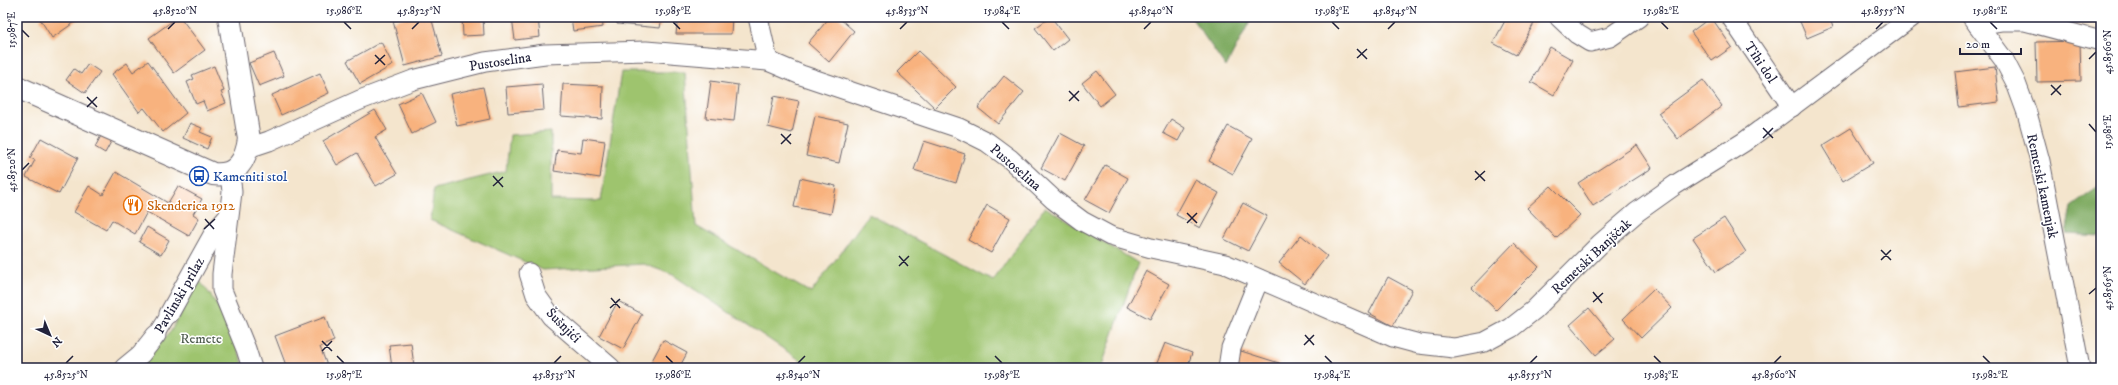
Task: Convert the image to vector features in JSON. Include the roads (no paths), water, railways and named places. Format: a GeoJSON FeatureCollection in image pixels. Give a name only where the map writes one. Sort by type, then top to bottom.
{"type":"FeatureCollection","features":[{"type":"Feature","properties":{"kind":"main road"},"geometry":{"type":"LineString","coordinates":[[17,87],[213,174],[230,174],[238,167],[248,148],[249,139],[244,100],[229,17]]}},
{"type":"Feature","properties":{"kind":"street"},"geometry":{"type":"LineString","coordinates":[[758,17],[768,61]]}},
{"type":"Feature","properties":{"kind":"street"},"geometry":{"type":"LineString","coordinates":[[1559,17],[1577,34],[1590,42],[1610,37],[1639,17]]}},
{"type":"Feature","properties":{"kind":"street","name":"Tihi dol"},"geometry":{"type":"LineString","coordinates":[[1731,17],[1792,107]]}},
{"type":"Feature","properties":{"kind":"street","name":"Remetski Banjščak"},"geometry":{"type":"LineString","coordinates":[[1259,279],[1393,337],[1412,342],[1454,348],[1485,342],[1511,328],[1534,310],[1600,244],[1637,212],[1675,185],[1744,142],[1912,17]]}},
{"type":"Feature","properties":{"kind":"street"},"geometry":{"type":"LineString","coordinates":[[1975,21],[2025,21],[2101,42]]}},
{"type":"Feature","properties":{"kind":"street","name":"Remetski kamenjak"},"geometry":{"type":"LineString","coordinates":[[1975,21],[2004,60],[2016,83],[2027,113],[2040,161],[2080,368]]}},
{"type":"Feature","properties":{"kind":"street","name":"Pustoselina"},"geometry":{"type":"LineString","coordinates":[[248,148],[269,141],[360,100],[413,80],[485,62],[544,54],[646,51],[768,61],[801,75],[959,128],[987,142],[1010,159],[1054,200],[1082,221],[1110,236],[1151,248],[1225,264],[1259,279]]}},
{"type":"Feature","properties":{"kind":"street"},"geometry":{"type":"LineString","coordinates":[[230,174],[232,192],[222,274],[222,290],[252,368]]}},
{"type":"Feature","properties":{"kind":"street","name":"Pavlinski prilaz"},"geometry":{"type":"LineString","coordinates":[[124,368],[141,354],[156,335],[170,314],[214,233],[228,217]]}},
{"type":"Feature","properties":{"kind":"street","name":"Šušnjići"},"geometry":{"type":"LineString","coordinates":[[529,273],[536,295],[551,316],[610,368]]}},
{"type":"Feature","properties":{"kind":"street"},"geometry":{"type":"LineString","coordinates":[[1228,368],[1231,348],[1259,279]]}},
{"type":"Feature","properties":{"kind":"place","name":"Kameniti stol"},"geometry":{"type":"Point","coordinates":[199,176]}},
{"type":"Feature","properties":{"kind":"place","name":"Skenderica 1912"},"geometry":{"type":"Point","coordinates":[133,205]}},
{"type":"Feature","properties":{"kind":"park label","name":"Remete"},"geometry":{"type":"Point","coordinates":[201,338]}}]}
